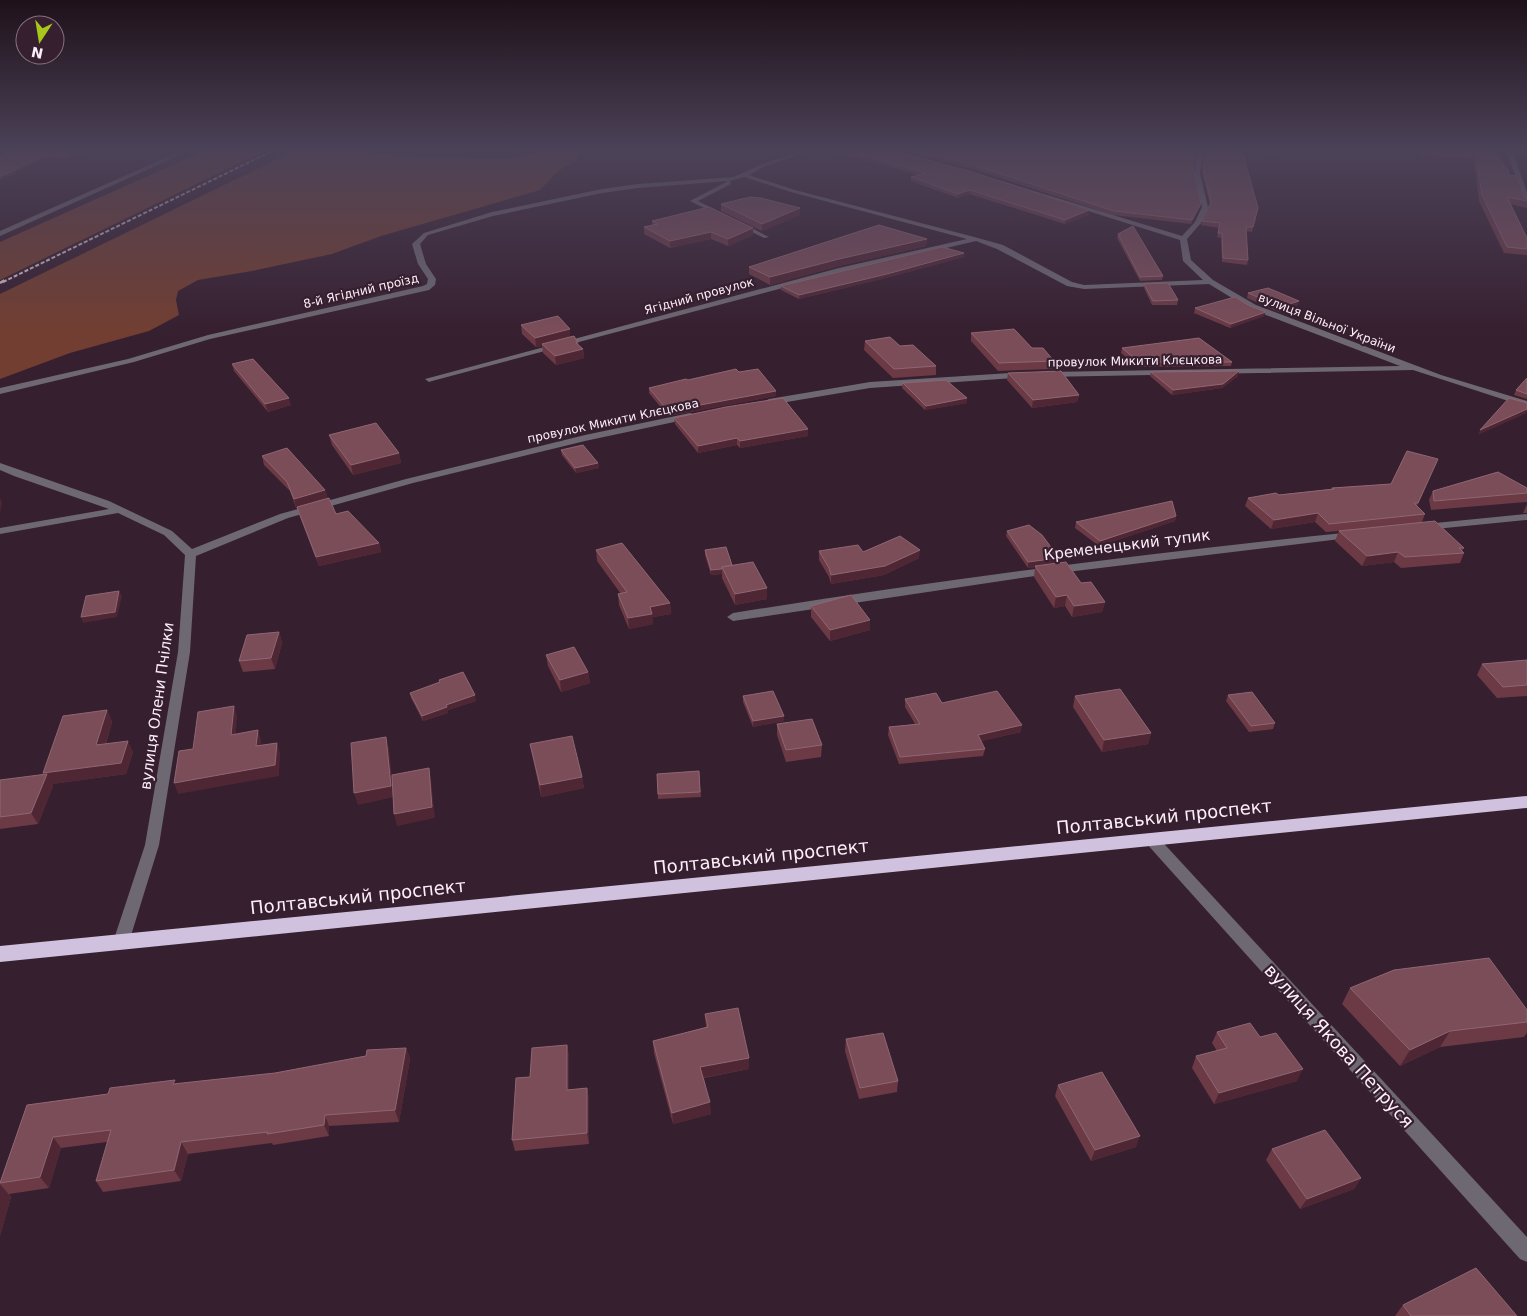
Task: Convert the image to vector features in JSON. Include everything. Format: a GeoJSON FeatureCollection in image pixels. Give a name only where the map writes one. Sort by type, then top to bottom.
{"type":"FeatureCollection","features":[{"type":"Feature","properties":{"kind":"highway","name":"Полтавський проспект"},"geometry":{"type":"LineString","coordinates":[[0,954],[1527,802]]}},
{"type":"Feature","properties":{"kind":"street"},"geometry":{"type":"LineString","coordinates":[[0,234],[51,211]]}},
{"type":"Feature","properties":{"kind":"street","name":"8-й Ягідний проїзд"},"geometry":{"type":"LineString","coordinates":[[0,391],[128,362],[181,348],[208,337],[426,288],[431,285],[432,279],[422,264],[416,244],[426,234],[476,218],[507,211]]}},
{"type":"Feature","properties":{"kind":"street"},"geometry":{"type":"LineString","coordinates":[[714,211],[726,217]]}},
{"type":"Feature","properties":{"kind":"street"},"geometry":{"type":"LineString","coordinates":[[868,211],[976,239],[1000,248],[1070,284],[1084,287],[1210,282]]}},
{"type":"Feature","properties":{"kind":"street"},"geometry":{"type":"LineString","coordinates":[[1090,211],[1183,239],[1198,223],[1203,211]]}},
{"type":"Feature","properties":{"kind":"street"},"geometry":{"type":"LineString","coordinates":[[734,221],[766,237]]}},
{"type":"Feature","properties":{"kind":"street","name":"Ягідний провулок"},"geometry":{"type":"LineString","coordinates":[[428,379],[832,273],[976,239]]}},
{"type":"Feature","properties":{"kind":"street","name":"вулиця Вільної України"},"geometry":{"type":"LineString","coordinates":[[1183,239],[1187,261],[1210,282],[1253,307],[1412,368],[1527,404]]}},
{"type":"Feature","properties":{"kind":"street","name":"провулок Микити Клєцкова"},"geometry":{"type":"LineString","coordinates":[[755,404],[870,385],[993,376],[1168,371],[1328,372],[1412,368]]}},
{"type":"Feature","properties":{"kind":"street","name":"провулок Микити Клєцкова"},"geometry":{"type":"LineString","coordinates":[[191,554],[284,516],[410,481],[585,438],[698,415]]}},
{"type":"Feature","properties":{"kind":"street"},"geometry":{"type":"LineString","coordinates":[[0,466],[18,474],[105,503],[168,533],[191,554]]}},
{"type":"Feature","properties":{"kind":"street"},"geometry":{"type":"LineString","coordinates":[[0,531],[120,510]]}},
{"type":"Feature","properties":{"kind":"street"},"geometry":{"type":"LineString","coordinates":[[1411,529],[1527,517]]}},
{"type":"Feature","properties":{"kind":"street","name":"Кременецький тупик"},"geometry":{"type":"LineString","coordinates":[[733,617],[903,589],[1197,550],[1362,534]]}},
{"type":"Feature","properties":{"kind":"street","name":"вулиця Олени Пчілки"},"geometry":{"type":"LineString","coordinates":[[120,942],[152,845],[184,652],[191,554]]}},
{"type":"Feature","properties":{"kind":"street","name":"вулиця Якова Петруся"},"geometry":{"type":"LineString","coordinates":[[1151,839],[1527,1252]]}},
{"type":"Feature","properties":{"kind":"shaded area"},"geometry":{"type":"Polygon","coordinates":[[[68,211],[140,211],[0,280],[0,242],[68,211]]]}},
{"type":"Feature","properties":{"kind":"shaded area"},"geometry":{"type":"Polygon","coordinates":[[[170,211],[466,211],[381,236],[332,254],[198,280],[178,291],[176,300],[179,315],[149,331],[70,353],[0,379],[0,294],[170,211]]]}},
{"type":"Feature","properties":{"kind":"building"},"geometry":{"type":"Polygon","coordinates":[[[691,211],[718,211],[753,228],[728,239],[711,232],[670,241],[644,227],[658,224],[652,221],[691,211]]]}},
{"type":"Feature","properties":{"kind":"building"},"geometry":{"type":"Polygon","coordinates":[[[736,211],[792,211],[762,224],[736,211]]]}},
{"type":"Feature","properties":{"kind":"building"},"geometry":{"type":"Polygon","coordinates":[[[1038,211],[1086,211],[1065,220],[1038,211]]]}},
{"type":"Feature","properties":{"kind":"building"},"geometry":{"type":"Polygon","coordinates":[[[1118,211],[1197,211],[1192,220],[1118,211]]]}},
{"type":"Feature","properties":{"kind":"building"},"geometry":{"type":"Polygon","coordinates":[[[1207,211],[1257,211],[1253,227],[1246,227],[1248,260],[1223,258],[1222,233],[1218,233],[1220,223],[1202,221],[1207,211]]]}},
{"type":"Feature","properties":{"kind":"building"},"geometry":{"type":"Polygon","coordinates":[[[1490,211],[1514,211],[1527,238],[1527,249],[1507,247],[1490,211]]]}},
{"type":"Feature","properties":{"kind":"building"},"geometry":{"type":"Polygon","coordinates":[[[879,225],[927,239],[770,277],[749,267],[879,225]]]}},
{"type":"Feature","properties":{"kind":"building"},"geometry":{"type":"Polygon","coordinates":[[[1133,226],[1163,276],[1140,277],[1118,234],[1133,226]]]}},
{"type":"Feature","properties":{"kind":"building"},"geometry":{"type":"Polygon","coordinates":[[[942,247],[964,253],[799,295],[781,286],[942,247]]]}},
{"type":"Feature","properties":{"kind":"building"},"geometry":{"type":"Polygon","coordinates":[[[1168,283],[1178,300],[1153,301],[1144,284],[1168,283]]]}},
{"type":"Feature","properties":{"kind":"building"},"geometry":{"type":"Polygon","coordinates":[[[1268,288],[1299,301],[1280,307],[1248,293],[1268,288]]]}},
{"type":"Feature","properties":{"kind":"building"},"geometry":{"type":"Polygon","coordinates":[[[1235,297],[1250,306],[1266,312],[1231,324],[1195,308],[1235,297]]]}},
{"type":"Feature","properties":{"kind":"building"},"geometry":{"type":"Polygon","coordinates":[[[558,316],[570,329],[535,338],[521,325],[558,316]]]}},
{"type":"Feature","properties":{"kind":"building"},"geometry":{"type":"Polygon","coordinates":[[[1014,329],[1032,348],[1043,348],[1054,361],[999,363],[971,333],[1014,329]]]}},
{"type":"Feature","properties":{"kind":"building"},"geometry":{"type":"Polygon","coordinates":[[[574,336],[578,343],[576,343],[583,349],[555,356],[542,344],[574,336]]]}},
{"type":"Feature","properties":{"kind":"building"},"geometry":{"type":"Polygon","coordinates":[[[890,337],[900,346],[913,345],[936,366],[894,369],[865,341],[890,337]]]}},
{"type":"Feature","properties":{"kind":"building"},"geometry":{"type":"Polygon","coordinates":[[[1199,338],[1232,362],[1139,362],[1122,348],[1199,338]]]}},
{"type":"Feature","properties":{"kind":"building"},"geometry":{"type":"Polygon","coordinates":[[[253,359],[289,398],[265,404],[232,364],[253,359]]]}},
{"type":"Feature","properties":{"kind":"building"},"geometry":{"type":"Polygon","coordinates":[[[736,369],[739,372],[758,369],[776,391],[668,411],[649,388],[686,379],[736,369]]]}},
{"type":"Feature","properties":{"kind":"building"},"geometry":{"type":"Polygon","coordinates":[[[1061,371],[1079,395],[1033,400],[1008,373],[1061,371]]]}},
{"type":"Feature","properties":{"kind":"building"},"geometry":{"type":"Polygon","coordinates":[[[1239,371],[1223,384],[1173,390],[1151,372],[1239,371]]]}},
{"type":"Feature","properties":{"kind":"building"},"geometry":{"type":"Polygon","coordinates":[[[1527,378],[1527,394],[1516,390],[1527,378]]]}},
{"type":"Feature","properties":{"kind":"building"},"geometry":{"type":"Polygon","coordinates":[[[946,380],[967,398],[926,406],[903,383],[946,380]]]}},
{"type":"Feature","properties":{"kind":"building"},"geometry":{"type":"Polygon","coordinates":[[[783,398],[808,429],[740,441],[737,438],[698,446],[674,418],[726,407],[783,398]]]}},
{"type":"Feature","properties":{"kind":"building"},"geometry":{"type":"Polygon","coordinates":[[[1509,398],[1527,403],[1527,409],[1480,430],[1509,398]]]}},
{"type":"Feature","properties":{"kind":"building"},"geometry":{"type":"Polygon","coordinates":[[[376,423],[399,453],[351,465],[329,435],[376,423]]]}},
{"type":"Feature","properties":{"kind":"building"},"geometry":{"type":"Polygon","coordinates":[[[583,445],[598,463],[575,468],[561,450],[583,445]]]}},
{"type":"Feature","properties":{"kind":"building"},"geometry":{"type":"Polygon","coordinates":[[[287,448],[325,490],[294,499],[287,482],[262,456],[287,448]]]}},
{"type":"Feature","properties":{"kind":"building"},"geometry":{"type":"Polygon","coordinates":[[[1407,451],[1438,459],[1418,503],[1414,503],[1425,514],[1329,524],[1318,513],[1274,520],[1248,498],[1276,493],[1279,495],[1334,489],[1332,488],[1391,484],[1407,451]]]}},
{"type":"Feature","properties":{"kind":"building"},"geometry":{"type":"Polygon","coordinates":[[[1498,472],[1527,488],[1527,493],[1434,501],[1433,491],[1498,472]]]}},
{"type":"Feature","properties":{"kind":"building"},"geometry":{"type":"Polygon","coordinates":[[[329,498],[336,514],[348,511],[379,543],[316,557],[297,507],[329,498]]]}},
{"type":"Feature","properties":{"kind":"building"},"geometry":{"type":"Polygon","coordinates":[[[1172,501],[1176,516],[1100,541],[1076,522],[1172,501]]]}},
{"type":"Feature","properties":{"kind":"building"},"geometry":{"type":"Polygon","coordinates":[[[1435,521],[1464,548],[1459,548],[1464,553],[1405,557],[1398,552],[1367,556],[1339,531],[1435,521]]]}},
{"type":"Feature","properties":{"kind":"building"},"geometry":{"type":"Polygon","coordinates":[[[1029,525],[1042,535],[1059,558],[1028,562],[1007,531],[1029,525]]]}},
{"type":"Feature","properties":{"kind":"building"},"geometry":{"type":"Polygon","coordinates":[[[900,536],[920,550],[885,566],[831,575],[819,551],[858,545],[863,552],[900,536]]]}},
{"type":"Feature","properties":{"kind":"building"},"geometry":{"type":"Polygon","coordinates":[[[622,543],[670,603],[650,607],[652,614],[628,618],[618,594],[627,592],[596,550],[622,543]]]}},
{"type":"Feature","properties":{"kind":"building"},"geometry":{"type":"Polygon","coordinates":[[[726,547],[732,565],[722,567],[722,569],[711,570],[705,550],[726,547]]]}},
{"type":"Feature","properties":{"kind":"building"},"geometry":{"type":"Polygon","coordinates":[[[753,562],[767,588],[735,594],[722,567],[753,562]]]}},
{"type":"Feature","properties":{"kind":"building"},"geometry":{"type":"Polygon","coordinates":[[[1066,562],[1081,583],[1091,582],[1105,602],[1074,606],[1067,595],[1056,597],[1035,566],[1066,562]]]}},
{"type":"Feature","properties":{"kind":"building"},"geometry":{"type":"Polygon","coordinates":[[[119,591],[115,612],[81,617],[86,596],[119,591]]]}},
{"type":"Feature","properties":{"kind":"building"},"geometry":{"type":"Polygon","coordinates":[[[851,595],[870,620],[830,630],[811,606],[851,595]]]}},
{"type":"Feature","properties":{"kind":"building"},"geometry":{"type":"Polygon","coordinates":[[[279,632],[271,658],[239,661],[247,635],[279,632]]]}},
{"type":"Feature","properties":{"kind":"building"},"geometry":{"type":"Polygon","coordinates":[[[574,647],[588,672],[560,680],[546,655],[574,647]]]}},
{"type":"Feature","properties":{"kind":"building"},"geometry":{"type":"Polygon","coordinates":[[[1527,660],[1527,685],[1503,687],[1482,664],[1527,660]]]}},
{"type":"Feature","properties":{"kind":"building"},"geometry":{"type":"Polygon","coordinates":[[[463,672],[475,695],[422,716],[410,693],[463,672]]]}},
{"type":"Feature","properties":{"kind":"building"},"geometry":{"type":"Polygon","coordinates":[[[1120,689],[1151,733],[1104,740],[1075,696],[1120,689]]]}},
{"type":"Feature","properties":{"kind":"building"},"geometry":{"type":"Polygon","coordinates":[[[773,691],[784,716],[753,721],[743,696],[773,691]]]}},
{"type":"Feature","properties":{"kind":"building"},"geometry":{"type":"Polygon","coordinates":[[[997,691],[1022,725],[978,735],[985,749],[900,757],[889,727],[920,724],[905,699],[936,693],[942,703],[997,691]]]}},
{"type":"Feature","properties":{"kind":"building"},"geometry":{"type":"Polygon","coordinates":[[[1252,692],[1275,723],[1251,726],[1228,695],[1252,692]]]}},
{"type":"Feature","properties":{"kind":"building"},"geometry":{"type":"Polygon","coordinates":[[[234,706],[231,735],[258,730],[256,746],[277,743],[275,765],[174,783],[179,751],[193,749],[198,712],[234,706]]]}},
{"type":"Feature","properties":{"kind":"building"},"geometry":{"type":"Polygon","coordinates":[[[107,710],[96,745],[128,741],[121,763],[43,773],[63,716],[107,710]]]}},
{"type":"Feature","properties":{"kind":"building"},"geometry":{"type":"Polygon","coordinates":[[[812,719],[822,745],[786,750],[777,724],[812,719]]]}},
{"type":"Feature","properties":{"kind":"building"},"geometry":{"type":"Polygon","coordinates":[[[572,736],[582,777],[540,785],[530,744],[572,736]]]}},
{"type":"Feature","properties":{"kind":"building"},"geometry":{"type":"Polygon","coordinates":[[[386,737],[391,786],[354,793],[351,743],[386,737]]]}},
{"type":"Feature","properties":{"kind":"building"},"geometry":{"type":"Polygon","coordinates":[[[429,768],[432,807],[394,814],[392,775],[429,768]]]}},
{"type":"Feature","properties":{"kind":"building"},"geometry":{"type":"Polygon","coordinates":[[[699,771],[700,792],[658,794],[657,774],[699,771]]]}},
{"type":"Feature","properties":{"kind":"building"},"geometry":{"type":"Polygon","coordinates":[[[47,774],[31,813],[0,817],[0,780],[47,774]]]}},
{"type":"Feature","properties":{"kind":"building"},"geometry":{"type":"Polygon","coordinates":[[[1489,958],[1527,1010],[1527,1022],[1450,1031],[1410,1050],[1350,988],[1394,970],[1489,958]]]}},
{"type":"Feature","properties":{"kind":"building"},"geometry":{"type":"Polygon","coordinates":[[[738,1008],[749,1058],[700,1067],[710,1102],[672,1113],[653,1041],[708,1027],[705,1014],[738,1008]]]}},
{"type":"Feature","properties":{"kind":"building"},"geometry":{"type":"Polygon","coordinates":[[[1250,1023],[1260,1037],[1276,1033],[1303,1069],[1219,1093],[1196,1056],[1227,1048],[1217,1032],[1250,1023]]]}},
{"type":"Feature","properties":{"kind":"building"},"geometry":{"type":"Polygon","coordinates":[[[883,1033],[898,1081],[860,1088],[846,1039],[883,1033]]]}},
{"type":"Feature","properties":{"kind":"building"},"geometry":{"type":"Polygon","coordinates":[[[567,1045],[567,1090],[587,1088],[587,1133],[512,1140],[516,1078],[530,1077],[532,1048],[567,1045]]]}},
{"type":"Feature","properties":{"kind":"building"},"geometry":{"type":"Polygon","coordinates":[[[406,1048],[395,1110],[325,1115],[324,1125],[267,1134],[268,1132],[181,1142],[174,1170],[96,1181],[111,1130],[53,1137],[40,1177],[0,1183],[27,1105],[108,1094],[110,1088],[175,1080],[173,1084],[275,1073],[366,1056],[367,1050],[406,1048]]]}},
{"type":"Feature","properties":{"kind":"building"},"geometry":{"type":"Polygon","coordinates":[[[1102,1072],[1140,1136],[1095,1150],[1058,1085],[1102,1072]]]}},
{"type":"Feature","properties":{"kind":"building"},"geometry":{"type":"Polygon","coordinates":[[[1325,1130],[1361,1178],[1307,1199],[1272,1149],[1325,1130]]]}},
{"type":"Feature","properties":{"kind":"building"},"geometry":{"type":"Polygon","coordinates":[[[1476,1268],[1517,1316],[1411,1316],[1403,1305],[1476,1268]]]}},
{"type":"Feature","properties":{"kind":"railway"},"geometry":{"type":"LineString","coordinates":[[3,282],[148,211]]}},
{"type":"Feature","properties":{"kind":"railway"},"geometry":{"type":"LineString","coordinates":[[0,283],[5,280]]}}]}
